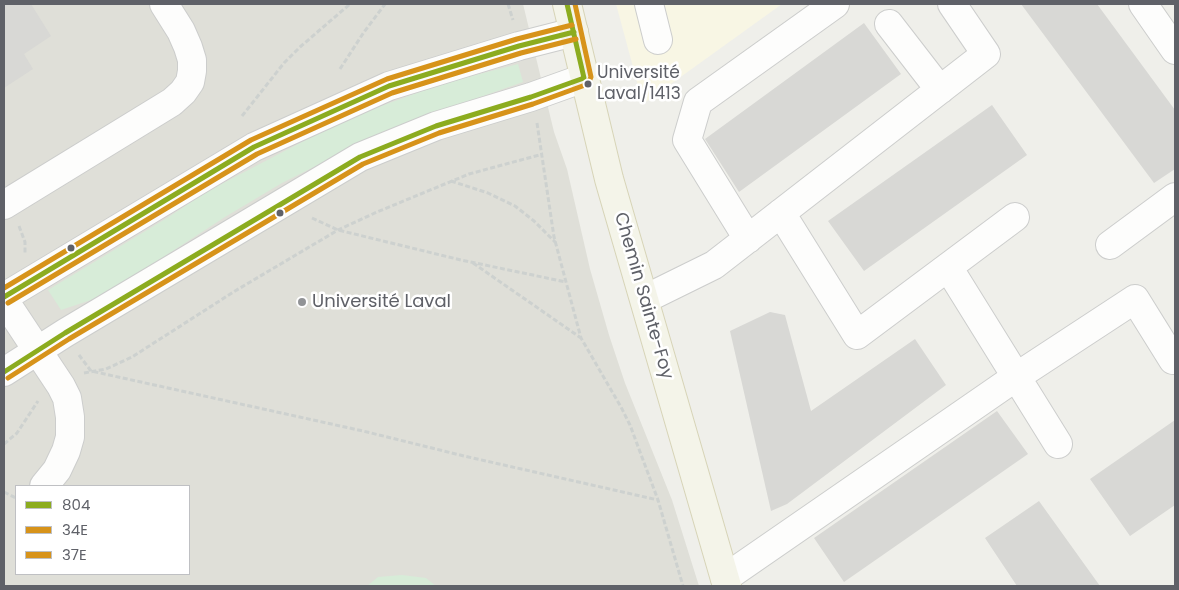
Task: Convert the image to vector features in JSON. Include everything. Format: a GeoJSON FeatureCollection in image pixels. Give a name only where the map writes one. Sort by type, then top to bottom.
{"type":"FeatureCollection","features":[{"type":"Feature","properties":{"kind":"main road","name":"Chemin Sainte-Foy"},"geometry":{"type":"LineString","coordinates":[[567,4],[609,178],[726,582]]}},
{"type":"Feature","properties":{"kind":"street"},"geometry":{"type":"LineString","coordinates":[[4,205],[164,107],[183,92],[190,82],[192,60],[181,31],[164,4]]}},
{"type":"Feature","properties":{"kind":"street"},"geometry":{"type":"LineString","coordinates":[[649,4],[658,40]]}},
{"type":"Feature","properties":{"kind":"street"},"geometry":{"type":"LineString","coordinates":[[748,238],[687,140],[698,102],[835,4]]}},
{"type":"Feature","properties":{"kind":"street"},"geometry":{"type":"LineString","coordinates":[[645,299],[714,265],[986,54],[952,4]]}},
{"type":"Feature","properties":{"kind":"street"},"geometry":{"type":"LineString","coordinates":[[1143,4],[1175,50]]}},
{"type":"Feature","properties":{"kind":"street"},"geometry":{"type":"LineString","coordinates":[[889,24],[940,90]]}},
{"type":"Feature","properties":{"kind":"street"},"geometry":{"type":"LineString","coordinates":[[45,485],[57,470],[70,437],[70,417],[67,398],[4,299],[254,147],[389,86],[520,46],[574,32]]}},
{"type":"Feature","properties":{"kind":"street"},"geometry":{"type":"LineString","coordinates":[[4,372],[37,350],[360,157],[436,126],[531,97],[584,78]]}},
{"type":"Feature","properties":{"kind":"street"},"geometry":{"type":"LineString","coordinates":[[1110,244],[1175,197]]}},
{"type":"Feature","properties":{"kind":"street"},"geometry":{"type":"LineString","coordinates":[[781,213],[857,335],[1015,217]]}},
{"type":"Feature","properties":{"kind":"street"},"geometry":{"type":"LineString","coordinates":[[948,267],[1058,444]]}},
{"type":"Feature","properties":{"kind":"street"},"geometry":{"type":"LineString","coordinates":[[726,582],[1016,377],[1135,299],[1173,360]]}},
{"type":"Feature","properties":{"kind":"path"},"geometry":{"type":"LineString","coordinates":[[242,116],[300,47],[350,4]]}},
{"type":"Feature","properties":{"kind":"path"},"geometry":{"type":"LineString","coordinates":[[340,69],[385,4]]}},
{"type":"Feature","properties":{"kind":"path"},"geometry":{"type":"LineString","coordinates":[[508,4],[515,29]]}},
{"type":"Feature","properties":{"kind":"path"},"geometry":{"type":"LineString","coordinates":[[536,120],[556,243],[581,338],[621,407],[658,500],[684,586]]}},
{"type":"Feature","properties":{"kind":"path"},"geometry":{"type":"LineString","coordinates":[[91,371],[111,367],[132,357],[235,291],[338,230],[451,181],[509,162],[543,154]]}},
{"type":"Feature","properties":{"kind":"path"},"geometry":{"type":"LineString","coordinates":[[451,181],[488,193],[515,206],[534,221],[556,243]]}},
{"type":"Feature","properties":{"kind":"path"},"geometry":{"type":"LineString","coordinates":[[311,217],[338,230],[471,262],[566,282]]}},
{"type":"Feature","properties":{"kind":"path"},"geometry":{"type":"LineString","coordinates":[[471,262],[581,338]]}},
{"type":"Feature","properties":{"kind":"path"},"geometry":{"type":"LineString","coordinates":[[77,351],[91,371],[353,429],[658,500]]}},
{"type":"Feature","properties":{"kind":"path"},"geometry":{"type":"LineString","coordinates":[[4,444],[17,434],[31,410]]}},
{"type":"Feature","properties":{"kind":"shaded area","name":"Université Laval"},"geometry":{"type":"Polygon","coordinates":[[[4,4],[523,4],[554,132],[567,169],[590,269],[609,335],[625,383],[672,500],[699,586],[4,586],[4,4]]]}},
{"type":"Feature","properties":{"kind":"shaded area"},"geometry":{"type":"Polygon","coordinates":[[[616,4],[782,4],[643,104],[616,4]]]}},
{"type":"Feature","properties":{"kind":"green space"},"geometry":{"type":"Polygon","coordinates":[[[518,64],[523,82],[432,114],[350,149],[282,183],[225,217],[136,275],[91,300],[61,310],[48,290],[208,191],[346,119],[441,84],[518,64]]]}},
{"type":"Feature","properties":{"kind":"green space"},"geometry":{"type":"Polygon","coordinates":[[[402,575],[426,578],[436,586],[367,586],[378,577],[402,575]]]}},
{"type":"Feature","properties":{"kind":"building"},"geometry":{"type":"Polygon","coordinates":[[[4,4],[31,4],[51,36],[24,54],[33,69],[4,88],[4,4]]]}},
{"type":"Feature","properties":{"kind":"building"},"geometry":{"type":"Polygon","coordinates":[[[1021,4],[1097,4],[1175,110],[1175,169],[1154,183],[1021,4]]]}},
{"type":"Feature","properties":{"kind":"building"},"geometry":{"type":"Polygon","coordinates":[[[864,23],[901,74],[739,192],[705,139],[864,23]]]}},
{"type":"Feature","properties":{"kind":"building"},"geometry":{"type":"Polygon","coordinates":[[[992,105],[1027,155],[864,271],[828,221],[992,105]]]}},
{"type":"Feature","properties":{"kind":"building"},"geometry":{"type":"Polygon","coordinates":[[[770,312],[785,315],[811,411],[915,339],[946,385],[787,504],[771,511],[730,331],[770,312]]]}},
{"type":"Feature","properties":{"kind":"building"},"geometry":{"type":"Polygon","coordinates":[[[997,411],[1028,454],[844,582],[814,538],[997,411]]]}},
{"type":"Feature","properties":{"kind":"building"},"geometry":{"type":"Polygon","coordinates":[[[1175,420],[1175,505],[1130,536],[1090,479],[1175,420]]]}},
{"type":"Feature","properties":{"kind":"building"},"geometry":{"type":"Polygon","coordinates":[[[1039,501],[1100,586],[1017,586],[985,538],[1039,501]]]}},
{"type":"Feature","properties":{"kind":"transit line","name":"804"},"geometry":{"type":"LineString","coordinates":[[4,372],[65,333],[360,157],[436,126],[531,97],[584,78],[567,4]]}},
{"type":"Feature","properties":{"kind":"transit line","name":"34E"},"geometry":{"type":"LineString","coordinates":[[8,378],[69,339],[363,164],[439,133],[533,104],[588,84],[591,77],[575,4]]}},
{"type":"Feature","properties":{"kind":"transit line","name":"37E"},"geometry":{"type":"LineString","coordinates":[[4,288],[251,140],[387,79],[517,39],[572,25]]}},
{"type":"Feature","properties":{"kind":"transit line","name":"804"},"geometry":{"type":"LineString","coordinates":[[4,297],[254,147],[389,86],[519,46],[574,32]]}},
{"type":"Feature","properties":{"kind":"transit line","name":"34E"},"geometry":{"type":"LineString","coordinates":[[8,303],[257,154],[392,93],[521,53],[576,39]]}},
{"type":"Feature","properties":{"kind":"place","name":"Université Laval/1413"},"geometry":{"type":"Point","coordinates":[588,84]}},
{"type":"Feature","properties":{"kind":"place","name":"Université Laval"},"geometry":{"type":"Point","coordinates":[302,302]}}]}
